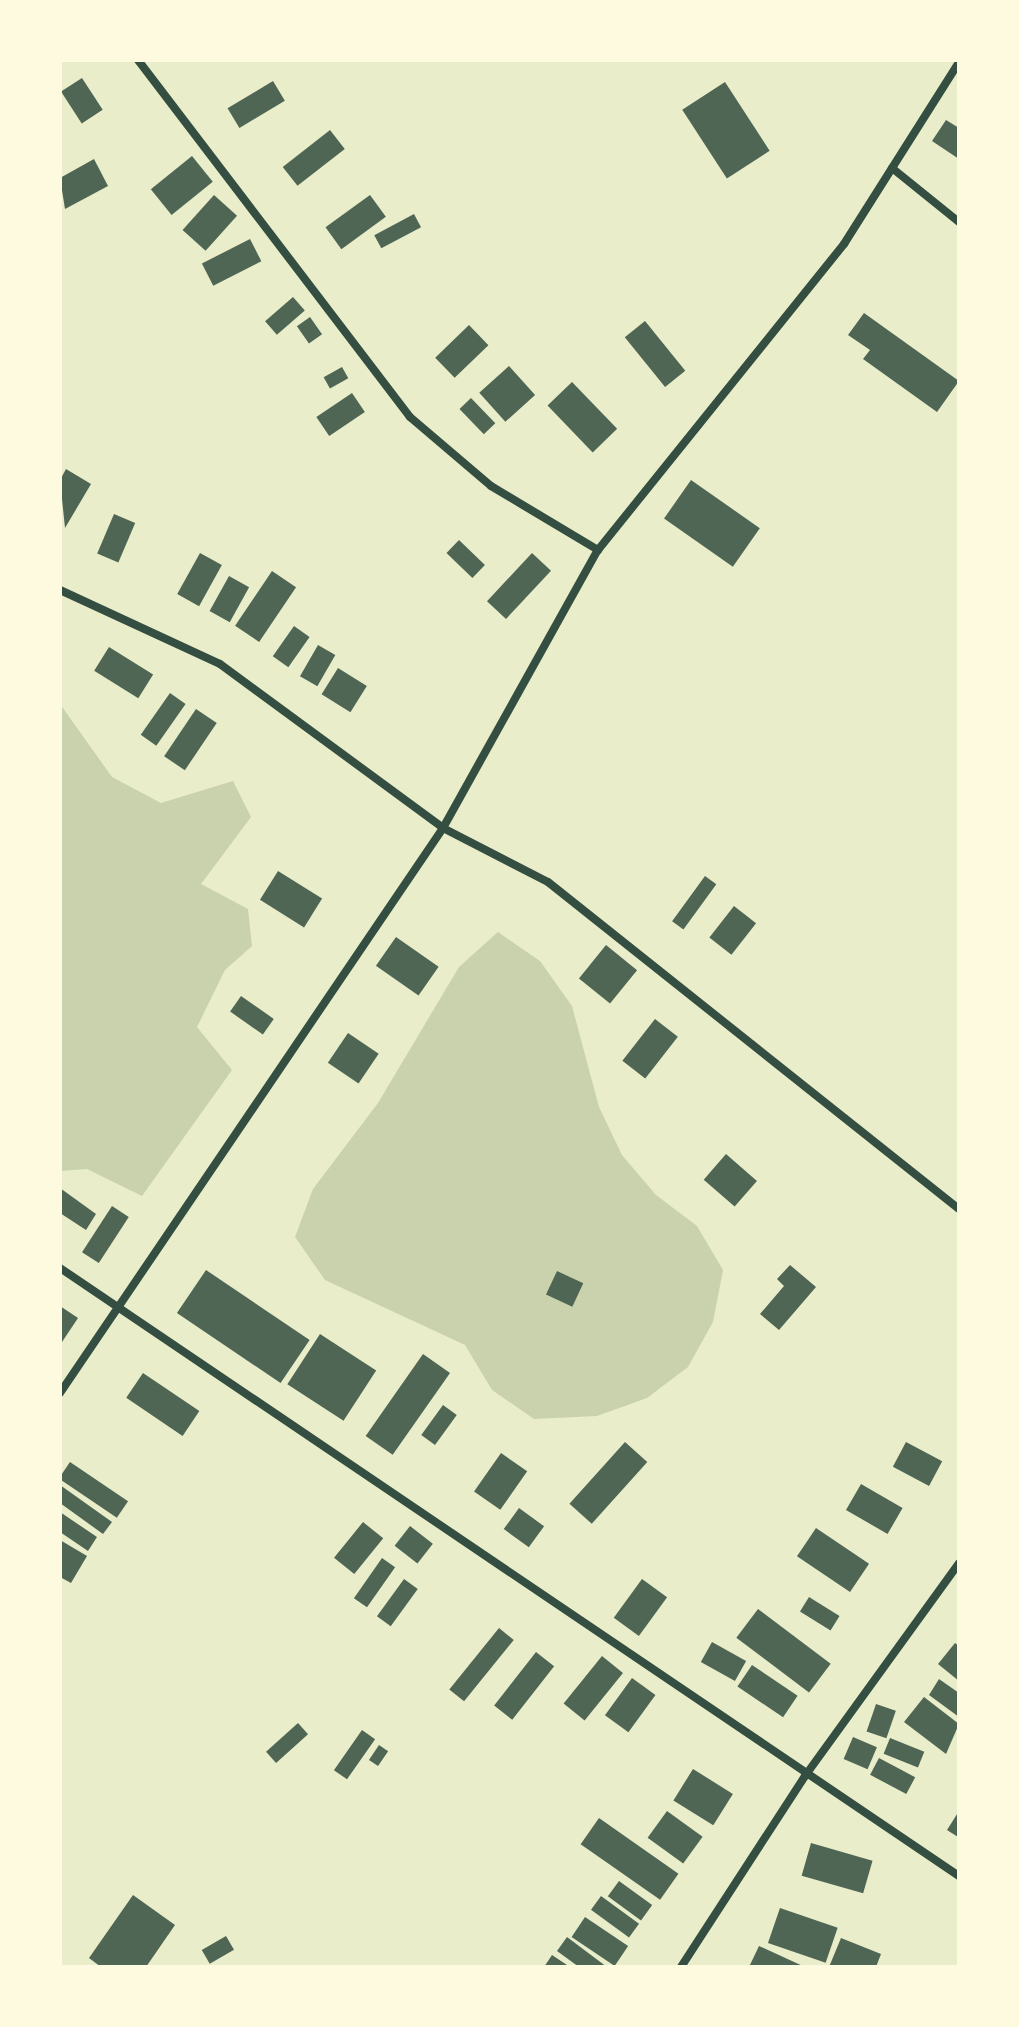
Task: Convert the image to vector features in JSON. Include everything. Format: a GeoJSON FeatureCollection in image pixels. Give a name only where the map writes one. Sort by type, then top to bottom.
{"type":"FeatureCollection","features":[{"type":"Feature","properties":{"kind":"street"},"geometry":{"type":"LineString","coordinates":[[138,60],[410,417],[491,486],[598,550]]}},
{"type":"Feature","properties":{"kind":"street"},"geometry":{"type":"LineString","coordinates":[[60,1393],[443,828],[598,550],[844,244],[959,62]]}},
{"type":"Feature","properties":{"kind":"street"},"geometry":{"type":"LineString","coordinates":[[892,168],[959,222]]}},
{"type":"Feature","properties":{"kind":"street"},"geometry":{"type":"LineString","coordinates":[[60,590],[220,664],[443,828],[548,882],[633,943],[959,1209]]}},
{"type":"Feature","properties":{"kind":"street"},"geometry":{"type":"LineString","coordinates":[[60,1268],[805,1776],[959,1876]]}},
{"type":"Feature","properties":{"kind":"street"},"geometry":{"type":"LineString","coordinates":[[681,1967],[805,1776],[959,1563]]}},
{"type":"Feature","properties":{"kind":"green space"},"geometry":{"type":"Polygon","coordinates":[[[60,704],[112,777],[161,803],[233,781],[251,817],[201,884],[248,909],[252,946],[225,970],[197,1027],[232,1070],[142,1196],[87,1169],[60,1171],[60,704]]]}},
{"type":"Feature","properties":{"kind":"green space"},"geometry":{"type":"Polygon","coordinates":[[[498,932],[540,961],[572,1006],[599,1107],[622,1155],[656,1195],[697,1226],[723,1270],[713,1322],[688,1367],[647,1398],[597,1416],[534,1419],[492,1390],[465,1345],[325,1280],[295,1237],[313,1189],[378,1103],[459,967],[498,932]]]}},
{"type":"Feature","properties":{"kind":"building"},"geometry":{"type":"Polygon","coordinates":[[[82,78],[103,110],[82,123],[61,92],[82,78]]]}},
{"type":"Feature","properties":{"kind":"building"},"geometry":{"type":"Polygon","coordinates":[[[273,81],[285,101],[239,128],[228,108],[273,81]]]}},
{"type":"Feature","properties":{"kind":"building"},"geometry":{"type":"Polygon","coordinates":[[[725,82],[770,151],[727,179],[682,110],[725,82]]]}},
{"type":"Feature","properties":{"kind":"building"},"geometry":{"type":"Polygon","coordinates":[[[946,120],[959,128],[959,159],[932,141],[946,120]]]}},
{"type":"Feature","properties":{"kind":"building"},"geometry":{"type":"Polygon","coordinates":[[[330,130],[345,149],[297,186],[283,167],[330,130]]]}},
{"type":"Feature","properties":{"kind":"building"},"geometry":{"type":"Polygon","coordinates":[[[192,156],[213,182],[172,215],[151,189],[192,156]]]}},
{"type":"Feature","properties":{"kind":"building"},"geometry":{"type":"Polygon","coordinates":[[[94,159],[108,186],[65,209],[60,178],[94,159]]]}},
{"type":"Feature","properties":{"kind":"building"},"geometry":{"type":"Polygon","coordinates":[[[214,195],[237,216],[206,251],[183,230],[214,195]]]}},
{"type":"Feature","properties":{"kind":"building"},"geometry":{"type":"Polygon","coordinates":[[[370,195],[386,217],[341,249],[326,227],[370,195]]]}},
{"type":"Feature","properties":{"kind":"building"},"geometry":{"type":"Polygon","coordinates":[[[414,214],[421,227],[381,248],[374,235],[414,214]]]}},
{"type":"Feature","properties":{"kind":"building"},"geometry":{"type":"Polygon","coordinates":[[[250,239],[261,261],[213,286],[202,264],[250,239]]]}},
{"type":"Feature","properties":{"kind":"building"},"geometry":{"type":"Polygon","coordinates":[[[293,297],[305,311],[277,335],[265,321],[293,297]]]}},
{"type":"Feature","properties":{"kind":"building"},"geometry":{"type":"Polygon","coordinates":[[[864,313],[959,381],[937,412],[863,359],[870,350],[848,335],[864,313]]]}},
{"type":"Feature","properties":{"kind":"building"},"geometry":{"type":"Polygon","coordinates":[[[310,317],[322,334],[309,343],[297,326],[310,317]]]}},
{"type":"Feature","properties":{"kind":"building"},"geometry":{"type":"Polygon","coordinates":[[[645,321],[685,371],[665,387],[625,337],[645,321]]]}},
{"type":"Feature","properties":{"kind":"building"},"geometry":{"type":"Polygon","coordinates":[[[469,325],[488,345],[455,378],[435,358],[469,325]]]}},
{"type":"Feature","properties":{"kind":"building"},"geometry":{"type":"Polygon","coordinates":[[[509,366],[535,395],[505,422],[479,393],[509,366]]]}},
{"type":"Feature","properties":{"kind":"building"},"geometry":{"type":"Polygon","coordinates":[[[342,367],[348,378],[330,389],[324,377],[342,367]]]}},
{"type":"Feature","properties":{"kind":"building"},"geometry":{"type":"Polygon","coordinates":[[[572,382],[617,429],[593,452],[548,406],[572,382]]]}},
{"type":"Feature","properties":{"kind":"building"},"geometry":{"type":"Polygon","coordinates":[[[352,393],[365,412],[329,436],[316,417],[352,393]]]}},
{"type":"Feature","properties":{"kind":"building"},"geometry":{"type":"Polygon","coordinates":[[[471,398],[495,423],[484,434],[459,409],[471,398]]]}},
{"type":"Feature","properties":{"kind":"building"},"geometry":{"type":"Polygon","coordinates":[[[66,469],[91,484],[65,528],[60,480],[66,469]]]}},
{"type":"Feature","properties":{"kind":"building"},"geometry":{"type":"Polygon","coordinates":[[[691,480],[760,528],[733,567],[664,519],[691,480]]]}},
{"type":"Feature","properties":{"kind":"building"},"geometry":{"type":"Polygon","coordinates":[[[114,514],[135,523],[118,563],[97,554],[114,514]]]}},
{"type":"Feature","properties":{"kind":"building"},"geometry":{"type":"Polygon","coordinates":[[[459,540],[485,565],[472,578],[446,553],[459,540]]]}},
{"type":"Feature","properties":{"kind":"building"},"geometry":{"type":"Polygon","coordinates":[[[200,553],[222,565],[199,606],[177,594],[200,553]]]}},
{"type":"Feature","properties":{"kind":"building"},"geometry":{"type":"Polygon","coordinates":[[[532,553],[551,571],[506,619],[487,601],[532,553]]]}},
{"type":"Feature","properties":{"kind":"building"},"geometry":{"type":"Polygon","coordinates":[[[272,571],[296,587],[259,642],[235,626],[272,571]]]}},
{"type":"Feature","properties":{"kind":"building"},"geometry":{"type":"Polygon","coordinates":[[[229,576],[249,587],[230,622],[210,611],[229,576]]]}},
{"type":"Feature","properties":{"kind":"building"},"geometry":{"type":"Polygon","coordinates":[[[294,626],[310,637],[288,667],[273,656],[294,626]]]}},
{"type":"Feature","properties":{"kind":"building"},"geometry":{"type":"Polygon","coordinates":[[[318,645],[335,655],[317,686],[300,676],[318,645]]]}},
{"type":"Feature","properties":{"kind":"building"},"geometry":{"type":"Polygon","coordinates":[[[109,647],[153,675],[138,698],[94,671],[109,647]]]}},
{"type":"Feature","properties":{"kind":"building"},"geometry":{"type":"Polygon","coordinates":[[[338,668],[367,686],[350,712],[322,694],[338,668]]]}},
{"type":"Feature","properties":{"kind":"building"},"geometry":{"type":"Polygon","coordinates":[[[170,693],[186,704],[156,746],[141,735],[170,693]]]}},
{"type":"Feature","properties":{"kind":"building"},"geometry":{"type":"Polygon","coordinates":[[[196,709],[217,723],[185,770],[164,756],[196,709]]]}},
{"type":"Feature","properties":{"kind":"building"},"geometry":{"type":"Polygon","coordinates":[[[278,871],[322,899],[304,927],[260,900],[278,871]]]}},
{"type":"Feature","properties":{"kind":"building"},"geometry":{"type":"Polygon","coordinates":[[[705,876],[716,884],[683,930],[672,921],[705,876]]]}},
{"type":"Feature","properties":{"kind":"building"},"geometry":{"type":"Polygon","coordinates":[[[734,906],[756,923],[731,955],[709,938],[734,906]]]}},
{"type":"Feature","properties":{"kind":"building"},"geometry":{"type":"Polygon","coordinates":[[[396,937],[439,967],[419,995],[376,966],[396,937]]]}},
{"type":"Feature","properties":{"kind":"building"},"geometry":{"type":"Polygon","coordinates":[[[606,945],[637,970],[610,1004],[579,978],[606,945]]]}},
{"type":"Feature","properties":{"kind":"building"},"geometry":{"type":"Polygon","coordinates":[[[241,996],[274,1019],[263,1035],[230,1012],[241,996]]]}},
{"type":"Feature","properties":{"kind":"building"},"geometry":{"type":"Polygon","coordinates":[[[655,1019],[678,1037],[645,1079],[622,1061],[655,1019]]]}},
{"type":"Feature","properties":{"kind":"building"},"geometry":{"type":"Polygon","coordinates":[[[348,1033],[379,1054],[359,1084],[328,1063],[348,1033]]]}},
{"type":"Feature","properties":{"kind":"building"},"geometry":{"type":"Polygon","coordinates":[[[726,1154],[757,1181],[735,1207],[704,1180],[726,1154]]]}},
{"type":"Feature","properties":{"kind":"building"},"geometry":{"type":"Polygon","coordinates":[[[60,1188],[96,1214],[86,1230],[60,1213],[60,1188]]]}},
{"type":"Feature","properties":{"kind":"building"},"geometry":{"type":"Polygon","coordinates":[[[112,1206],[129,1217],[99,1263],[82,1252],[112,1206]]]}},
{"type":"Feature","properties":{"kind":"building"},"geometry":{"type":"Polygon","coordinates":[[[790,1265],[816,1287],[779,1330],[760,1314],[784,1286],[777,1279],[790,1265]]]}},
{"type":"Feature","properties":{"kind":"building"},"geometry":{"type":"Polygon","coordinates":[[[206,1270],[310,1340],[281,1383],[177,1313],[206,1270]]]}},
{"type":"Feature","properties":{"kind":"building"},"geometry":{"type":"Polygon","coordinates":[[[557,1271],[583,1283],[572,1307],[546,1295],[557,1271]]]}},
{"type":"Feature","properties":{"kind":"building"},"geometry":{"type":"Polygon","coordinates":[[[60,1306],[78,1318],[60,1345],[60,1306]]]}},
{"type":"Feature","properties":{"kind":"building"},"geometry":{"type":"Polygon","coordinates":[[[320,1334],[376,1370],[344,1421],[287,1384],[320,1334]]]}},
{"type":"Feature","properties":{"kind":"building"},"geometry":{"type":"Polygon","coordinates":[[[423,1354],[450,1373],[393,1455],[366,1436],[423,1354]]]}},
{"type":"Feature","properties":{"kind":"building"},"geometry":{"type":"Polygon","coordinates":[[[143,1373],[199,1411],[183,1436],[126,1398],[143,1373]]]}},
{"type":"Feature","properties":{"kind":"building"},"geometry":{"type":"Polygon","coordinates":[[[443,1405],[457,1415],[435,1445],[421,1435],[443,1405]]]}},
{"type":"Feature","properties":{"kind":"building"},"geometry":{"type":"Polygon","coordinates":[[[625,1442],[647,1462],[592,1524],[569,1504],[625,1442]]]}},
{"type":"Feature","properties":{"kind":"building"},"geometry":{"type":"Polygon","coordinates":[[[906,1442],[942,1461],[929,1486],[893,1467],[906,1442]]]}},
{"type":"Feature","properties":{"kind":"building"},"geometry":{"type":"Polygon","coordinates":[[[501,1453],[527,1471],[500,1510],[474,1492],[501,1453]]]}},
{"type":"Feature","properties":{"kind":"building"},"geometry":{"type":"Polygon","coordinates":[[[70,1462],[128,1501],[117,1518],[60,1479],[70,1462]]]}},
{"type":"Feature","properties":{"kind":"building"},"geometry":{"type":"Polygon","coordinates":[[[861,1484],[903,1508],[888,1534],[846,1510],[861,1484]]]}},
{"type":"Feature","properties":{"kind":"building"},"geometry":{"type":"Polygon","coordinates":[[[60,1485],[112,1522],[103,1534],[60,1503],[60,1485]]]}},
{"type":"Feature","properties":{"kind":"building"},"geometry":{"type":"Polygon","coordinates":[[[519,1508],[544,1526],[529,1547],[504,1529],[519,1508]]]}},
{"type":"Feature","properties":{"kind":"building"},"geometry":{"type":"Polygon","coordinates":[[[60,1512],[97,1537],[88,1551],[60,1532],[60,1512]]]}},
{"type":"Feature","properties":{"kind":"building"},"geometry":{"type":"Polygon","coordinates":[[[363,1522],[383,1538],[354,1574],[334,1558],[363,1522]]]}},
{"type":"Feature","properties":{"kind":"building"},"geometry":{"type":"Polygon","coordinates":[[[410,1526],[433,1544],[417,1564],[395,1546],[410,1526]]]}},
{"type":"Feature","properties":{"kind":"building"},"geometry":{"type":"Polygon","coordinates":[[[816,1528],[869,1564],[850,1592],[797,1556],[816,1528]]]}},
{"type":"Feature","properties":{"kind":"building"},"geometry":{"type":"Polygon","coordinates":[[[60,1540],[87,1556],[71,1583],[60,1577],[60,1540]]]}},
{"type":"Feature","properties":{"kind":"building"},"geometry":{"type":"Polygon","coordinates":[[[382,1558],[395,1567],[367,1607],[354,1598],[382,1558]]]}},
{"type":"Feature","properties":{"kind":"building"},"geometry":{"type":"Polygon","coordinates":[[[404,1579],[418,1589],[391,1626],[377,1616],[404,1579]]]}},
{"type":"Feature","properties":{"kind":"building"},"geometry":{"type":"Polygon","coordinates":[[[642,1579],[667,1597],[639,1636],[614,1618],[642,1579]]]}},
{"type":"Feature","properties":{"kind":"building"},"geometry":{"type":"Polygon","coordinates":[[[809,1597],[840,1616],[831,1630],[800,1611],[809,1597]]]}},
{"type":"Feature","properties":{"kind":"building"},"geometry":{"type":"Polygon","coordinates":[[[758,1609],[831,1664],[809,1693],[736,1638],[758,1609]]]}},
{"type":"Feature","properties":{"kind":"building"},"geometry":{"type":"Polygon","coordinates":[[[499,1628],[514,1640],[464,1701],[449,1689],[499,1628]]]}},
{"type":"Feature","properties":{"kind":"building"},"geometry":{"type":"Polygon","coordinates":[[[712,1642],[746,1661],[735,1681],[701,1662],[712,1642]]]}},
{"type":"Feature","properties":{"kind":"building"},"geometry":{"type":"Polygon","coordinates":[[[955,1643],[959,1646],[959,1681],[938,1664],[955,1643]]]}},
{"type":"Feature","properties":{"kind":"building"},"geometry":{"type":"Polygon","coordinates":[[[536,1652],[554,1666],[512,1720],[494,1706],[536,1652]]]}},
{"type":"Feature","properties":{"kind":"building"},"geometry":{"type":"Polygon","coordinates":[[[602,1656],[623,1673],[585,1720],[564,1703],[602,1656]]]}},
{"type":"Feature","properties":{"kind":"building"},"geometry":{"type":"Polygon","coordinates":[[[752,1665],[798,1696],[783,1717],[737,1687],[752,1665]]]}},
{"type":"Feature","properties":{"kind":"building"},"geometry":{"type":"Polygon","coordinates":[[[632,1678],[655,1695],[628,1732],[605,1715],[632,1678]]]}},
{"type":"Feature","properties":{"kind":"building"},"geometry":{"type":"Polygon","coordinates":[[[939,1679],[959,1693],[959,1717],[929,1695],[939,1679]]]}},
{"type":"Feature","properties":{"kind":"building"},"geometry":{"type":"Polygon","coordinates":[[[924,1697],[959,1724],[946,1754],[904,1722],[924,1697]]]}},
{"type":"Feature","properties":{"kind":"building"},"geometry":{"type":"Polygon","coordinates":[[[876,1704],[896,1711],[886,1738],[867,1731],[876,1704]]]}},
{"type":"Feature","properties":{"kind":"building"},"geometry":{"type":"Polygon","coordinates":[[[298,1723],[308,1734],[276,1763],[266,1752],[298,1723]]]}},
{"type":"Feature","properties":{"kind":"building"},"geometry":{"type":"Polygon","coordinates":[[[362,1730],[375,1739],[347,1779],[334,1770],[362,1730]]]}},
{"type":"Feature","properties":{"kind":"building"},"geometry":{"type":"Polygon","coordinates":[[[853,1737],[877,1747],[868,1769],[844,1759],[853,1737]]]}},
{"type":"Feature","properties":{"kind":"building"},"geometry":{"type":"Polygon","coordinates":[[[890,1738],[924,1752],[918,1768],[884,1754],[890,1738]]]}},
{"type":"Feature","properties":{"kind":"building"},"geometry":{"type":"Polygon","coordinates":[[[379,1745],[388,1751],[378,1766],[369,1760],[379,1745]]]}},
{"type":"Feature","properties":{"kind":"building"},"geometry":{"type":"Polygon","coordinates":[[[879,1758],[915,1777],[906,1794],[870,1775],[879,1758]]]}},
{"type":"Feature","properties":{"kind":"building"},"geometry":{"type":"Polygon","coordinates":[[[693,1769],[733,1794],[713,1825],[673,1800],[693,1769]]]}},
{"type":"Feature","properties":{"kind":"building"},"geometry":{"type":"Polygon","coordinates":[[[667,1811],[703,1837],[683,1864],[648,1838],[667,1811]]]}},
{"type":"Feature","properties":{"kind":"building"},"geometry":{"type":"Polygon","coordinates":[[[959,1811],[959,1835],[958,1837],[947,1830],[959,1811]]]}},
{"type":"Feature","properties":{"kind":"building"},"geometry":{"type":"Polygon","coordinates":[[[599,1818],[678,1874],[660,1900],[581,1844],[599,1818]]]}},
{"type":"Feature","properties":{"kind":"building"},"geometry":{"type":"Polygon","coordinates":[[[811,1843],[873,1861],[863,1893],[802,1876],[811,1843]]]}},
{"type":"Feature","properties":{"kind":"building"},"geometry":{"type":"Polygon","coordinates":[[[619,1881],[652,1905],[641,1920],[608,1896],[619,1881]]]}},
{"type":"Feature","properties":{"kind":"building"},"geometry":{"type":"Polygon","coordinates":[[[133,1895],[175,1925],[146,1967],[101,1967],[89,1958],[133,1895]]]}},
{"type":"Feature","properties":{"kind":"building"},"geometry":{"type":"Polygon","coordinates":[[[601,1896],[639,1924],[629,1937],[591,1910],[601,1896]]]}},
{"type":"Feature","properties":{"kind":"building"},"geometry":{"type":"Polygon","coordinates":[[[780,1908],[838,1928],[826,1963],[768,1943],[780,1908]]]}},
{"type":"Feature","properties":{"kind":"building"},"geometry":{"type":"Polygon","coordinates":[[[585,1917],[628,1946],[615,1966],[572,1937],[585,1917]]]}},
{"type":"Feature","properties":{"kind":"building"},"geometry":{"type":"Polygon","coordinates":[[[226,1936],[234,1950],[210,1964],[202,1950],[226,1936]]]}},
{"type":"Feature","properties":{"kind":"building"},"geometry":{"type":"Polygon","coordinates":[[[567,1937],[607,1967],[579,1967],[557,1951],[567,1937]]]}},
{"type":"Feature","properties":{"kind":"building"},"geometry":{"type":"Polygon","coordinates":[[[841,1938],[881,1954],[876,1967],[829,1967],[841,1938]]]}},
{"type":"Feature","properties":{"kind":"building"},"geometry":{"type":"Polygon","coordinates":[[[759,1946],[805,1967],[749,1967],[759,1946]]]}},
{"type":"Feature","properties":{"kind":"building"},"geometry":{"type":"Polygon","coordinates":[[[552,1955],[570,1967],[544,1967],[552,1955]]]}}]}
